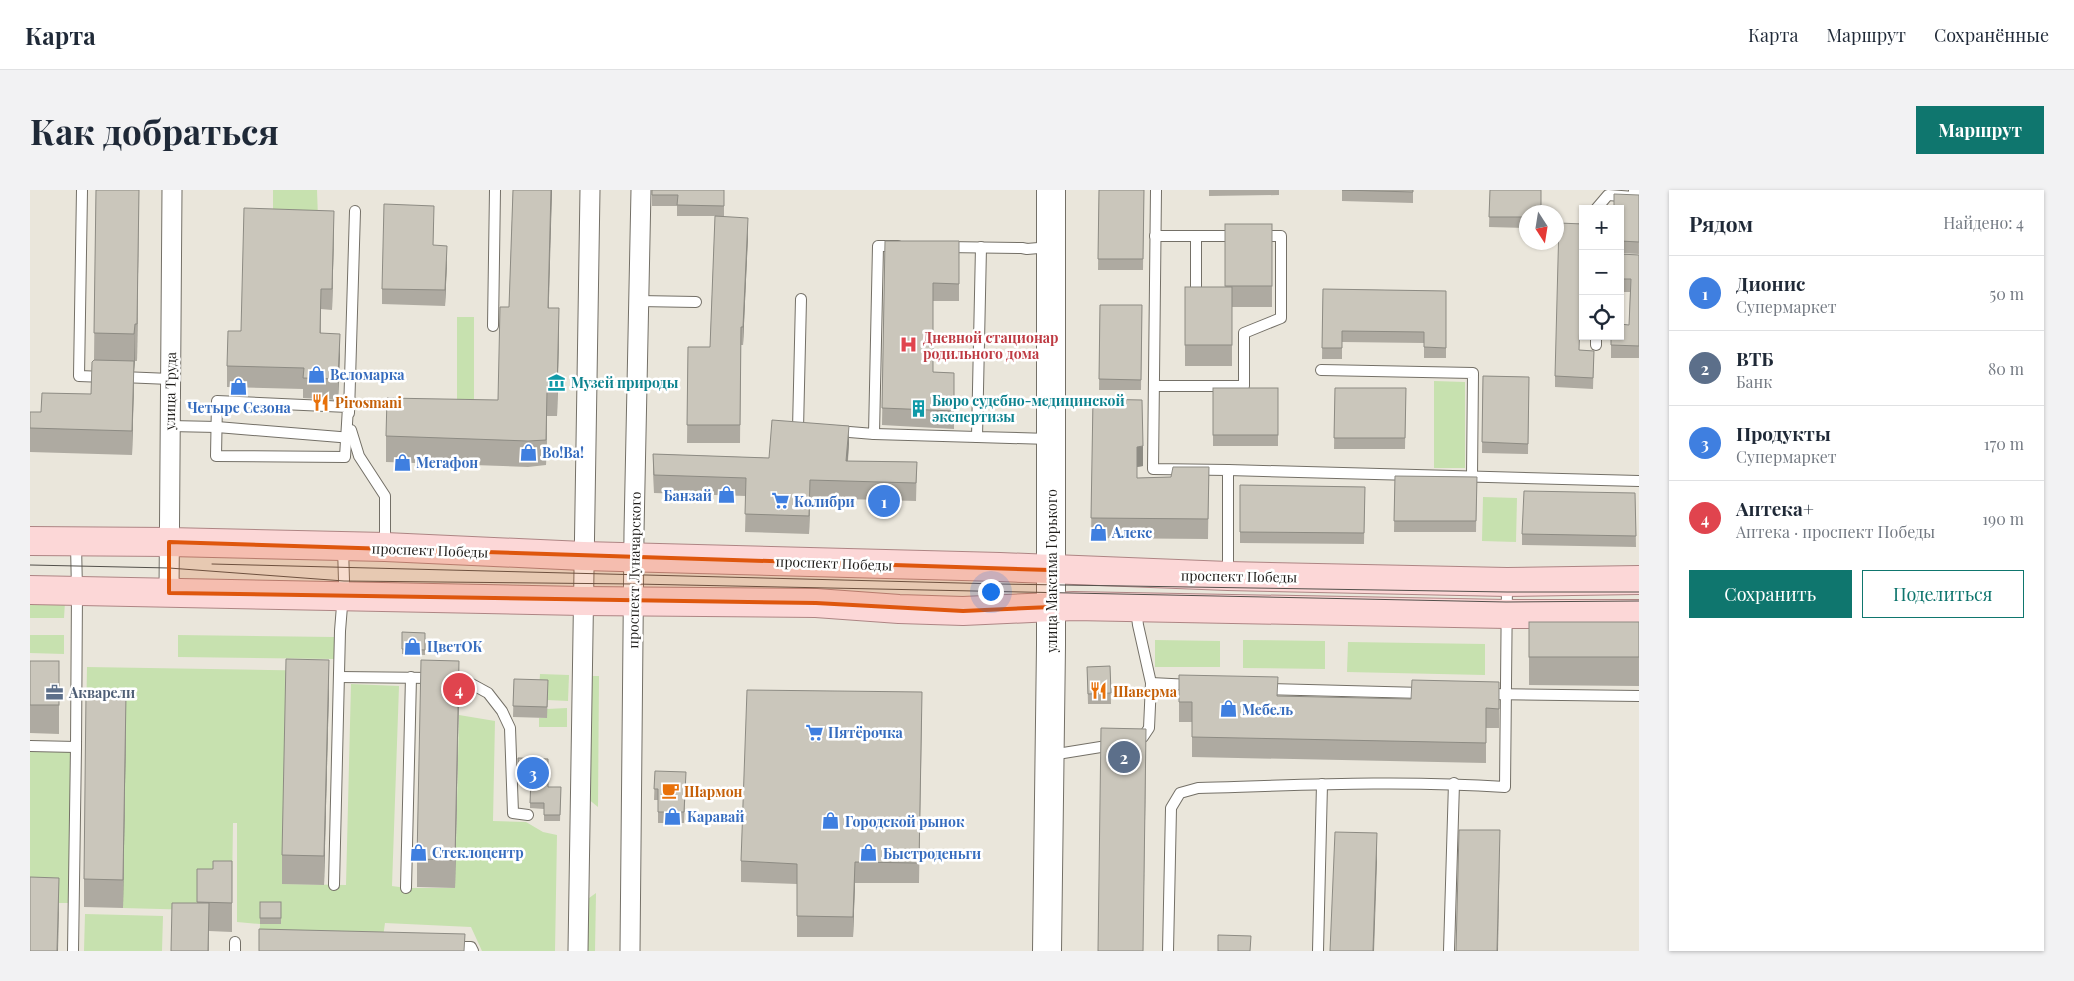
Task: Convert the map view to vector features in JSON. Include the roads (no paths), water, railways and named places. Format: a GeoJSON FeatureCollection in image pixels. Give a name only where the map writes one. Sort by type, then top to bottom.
{"type":"FeatureCollection","features":[{"type":"Feature","properties":{"kind":"main road","name":"проспект Победы"},"geometry":{"type":"LineString","coordinates":[[30,541],[385,547],[583,556],[1000,567],[1228,576],[1507,582],[1639,580]]}},
{"type":"Feature","properties":{"kind":"main road"},"geometry":{"type":"LineString","coordinates":[[30,590],[582,601],[816,603],[954,611],[1051,607],[1507,614],[1639,614]]}},
{"type":"Feature","properties":{"kind":"street","name":"улица Труда"},"geometry":{"type":"LineString","coordinates":[[169,593],[172,190]]}},
{"type":"Feature","properties":{"kind":"street"},"geometry":{"type":"LineString","coordinates":[[578,951],[582,601],[590,190]]}},
{"type":"Feature","properties":{"kind":"street","name":"проспект Луначарского"},"geometry":{"type":"LineString","coordinates":[[630,951],[634,557],[641,190]]}},
{"type":"Feature","properties":{"kind":"street","name":"улица Максима Горького"},"geometry":{"type":"LineString","coordinates":[[1047,951],[1051,607],[1052,190]]}},
{"type":"Feature","properties":{"kind":"lane"},"geometry":{"type":"LineString","coordinates":[[82,190],[79,376],[170,379]]}},
{"type":"Feature","properties":{"kind":"lane"},"geometry":{"type":"LineString","coordinates":[[493,326],[496,190]]}},
{"type":"Feature","properties":{"kind":"lane"},"geometry":{"type":"LineString","coordinates":[[1156,190],[1153,468],[1639,480]]}},
{"type":"Feature","properties":{"kind":"lane"},"geometry":{"type":"LineString","coordinates":[[1599,205],[1608,195],[1636,195]]}},
{"type":"Feature","properties":{"kind":"lane"},"geometry":{"type":"LineString","coordinates":[[348,407],[216,401],[216,456],[345,457],[349,438],[348,407],[355,211]]}},
{"type":"Feature","properties":{"kind":"lane"},"geometry":{"type":"LineString","coordinates":[[1154,386],[1244,386],[1244,333],[1281,318],[1281,236],[1155,236]]}},
{"type":"Feature","properties":{"kind":"lane"},"geometry":{"type":"LineString","coordinates":[[1196,236],[1196,292]]}},
{"type":"Feature","properties":{"kind":"lane"},"geometry":{"type":"LineString","coordinates":[[874,434],[878,246],[906,246]]}},
{"type":"Feature","properties":{"kind":"lane"},"geometry":{"type":"LineString","coordinates":[[934,246],[1026,249],[1051,247]]}},
{"type":"Feature","properties":{"kind":"lane"},"geometry":{"type":"LineString","coordinates":[[977,437],[981,247]]}},
{"type":"Feature","properties":{"kind":"lane"},"geometry":{"type":"LineString","coordinates":[[801,300],[798,429],[874,434],[1051,439]]}},
{"type":"Feature","properties":{"kind":"lane"},"geometry":{"type":"LineString","coordinates":[[639,301],[696,302]]}},
{"type":"Feature","properties":{"kind":"lane"},"geometry":{"type":"LineString","coordinates":[[1321,370],[1473,373],[1472,476]]}},
{"type":"Feature","properties":{"kind":"lane"},"geometry":{"type":"LineString","coordinates":[[170,426],[349,438]]}},
{"type":"Feature","properties":{"kind":"lane"},"geometry":{"type":"LineString","coordinates":[[349,438],[385,496],[385,547]]}},
{"type":"Feature","properties":{"kind":"lane"},"geometry":{"type":"LineString","coordinates":[[1228,470],[1228,576]]}},
{"type":"Feature","properties":{"kind":"lane"},"geometry":{"type":"LineString","coordinates":[[73,951],[76,747],[76,542]]}},
{"type":"Feature","properties":{"kind":"lane"},"geometry":{"type":"LineString","coordinates":[[334,885],[339,677],[344,581],[343,547]]}},
{"type":"Feature","properties":{"kind":"lane"},"geometry":{"type":"LineString","coordinates":[[1168,951],[1171,808],[1180,793],[1198,788],[1322,784],[1454,783],[1505,787],[1507,582]]}},
{"type":"Feature","properties":{"kind":"lane"},"geometry":{"type":"LineString","coordinates":[[1050,755],[1132,742],[1143,737],[1149,728],[1151,683],[1136,608]]}},
{"type":"Feature","properties":{"kind":"lane"},"geometry":{"type":"LineString","coordinates":[[339,677],[411,677],[466,680],[488,693],[502,711],[510,728],[513,813],[528,815]]}},
{"type":"Feature","properties":{"kind":"lane"},"geometry":{"type":"LineString","coordinates":[[406,888],[411,677]]}},
{"type":"Feature","properties":{"kind":"lane"},"geometry":{"type":"LineString","coordinates":[[1151,683],[1201,686]]}},
{"type":"Feature","properties":{"kind":"lane"},"geometry":{"type":"LineString","coordinates":[[1250,689],[1431,693]]}},
{"type":"Feature","properties":{"kind":"lane"},"geometry":{"type":"LineString","coordinates":[[1478,694],[1639,696]]}},
{"type":"Feature","properties":{"kind":"lane"},"geometry":{"type":"LineString","coordinates":[[30,746],[76,747]]}},
{"type":"Feature","properties":{"kind":"lane"},"geometry":{"type":"LineString","coordinates":[[1449,951],[1454,783]]}},
{"type":"Feature","properties":{"kind":"lane"},"geometry":{"type":"LineString","coordinates":[[1318,951],[1322,784]]}},
{"type":"Feature","properties":{"kind":"lane"},"geometry":{"type":"LineString","coordinates":[[443,946],[471,947],[473,951]]}},
{"type":"Feature","properties":{"kind":"tram line"},"geometry":{"type":"LineString","coordinates":[[212,564],[999,584],[1507,592],[1639,592]]}},
{"type":"Feature","properties":{"kind":"tram line"},"geometry":{"type":"LineString","coordinates":[[30,565],[169,568],[344,581],[635,584],[1506,602],[1639,601]]}},
{"type":"Feature","properties":{"kind":"place","name":"Дневной стационар родильного дома"},"geometry":{"type":"Point","coordinates":[909,345]}},
{"type":"Feature","properties":{"kind":"place","name":"Веломарка"},"geometry":{"type":"Point","coordinates":[316,374]}},
{"type":"Feature","properties":{"kind":"place","name":"Музей природы"},"geometry":{"type":"Point","coordinates":[557,382]}},
{"type":"Feature","properties":{"kind":"place","name":"Четыре Сезона"},"geometry":{"type":"Point","coordinates":[239,387]}},
{"type":"Feature","properties":{"kind":"place","name":"Pirosmani"},"geometry":{"type":"Point","coordinates":[321,402]}},
{"type":"Feature","properties":{"kind":"place","name":"Бюро судебно-медицинской экспертизы"},"geometry":{"type":"Point","coordinates":[918,408]}},
{"type":"Feature","properties":{"kind":"place","name":"Во!Ва!"},"geometry":{"type":"Point","coordinates":[528,452]}},
{"type":"Feature","properties":{"kind":"place","name":"Мегафон"},"geometry":{"type":"Point","coordinates":[402,462]}},
{"type":"Feature","properties":{"kind":"place","name":"Банзай"},"geometry":{"type":"Point","coordinates":[726,495]}},
{"type":"Feature","properties":{"kind":"place","name":"Колибри"},"geometry":{"type":"Point","coordinates":[780,501]}},
{"type":"Feature","properties":{"kind":"place","name":"Дионис"},"geometry":{"type":"Point","coordinates":[884,501]}},
{"type":"Feature","properties":{"kind":"place","name":"Алекс"},"geometry":{"type":"Point","coordinates":[1098,532]}},
{"type":"Feature","properties":{"kind":"place","name":"ЦветОК"},"geometry":{"type":"Point","coordinates":[413,646]}},
{"type":"Feature","properties":{"kind":"place","name":"Аптека+"},"geometry":{"type":"Point","coordinates":[459,689]}},
{"type":"Feature","properties":{"kind":"place","name":"Шаверма"},"geometry":{"type":"Point","coordinates":[1099,691]}},
{"type":"Feature","properties":{"kind":"place","name":"Акварели"},"geometry":{"type":"Point","coordinates":[55,692]}},
{"type":"Feature","properties":{"kind":"place","name":"Мебель"},"geometry":{"type":"Point","coordinates":[1228,709]}},
{"type":"Feature","properties":{"kind":"place","name":"Пятёрочка"},"geometry":{"type":"Point","coordinates":[814,732]}},
{"type":"Feature","properties":{"kind":"place","name":"ВТБ"},"geometry":{"type":"Point","coordinates":[1124,757]}},
{"type":"Feature","properties":{"kind":"place","name":"Продукты"},"geometry":{"type":"Point","coordinates":[533,773]}},
{"type":"Feature","properties":{"kind":"place","name":"Шармон"},"geometry":{"type":"Point","coordinates":[670,791]}},
{"type":"Feature","properties":{"kind":"place","name":"Каравай"},"geometry":{"type":"Point","coordinates":[673,816]}},
{"type":"Feature","properties":{"kind":"place","name":"Городской рынок"},"geometry":{"type":"Point","coordinates":[831,821]}},
{"type":"Feature","properties":{"kind":"place","name":"Стеклоцентр"},"geometry":{"type":"Point","coordinates":[418,852]}},
{"type":"Feature","properties":{"kind":"place","name":"Быстроденьги"},"geometry":{"type":"Point","coordinates":[869,853]}}]}
